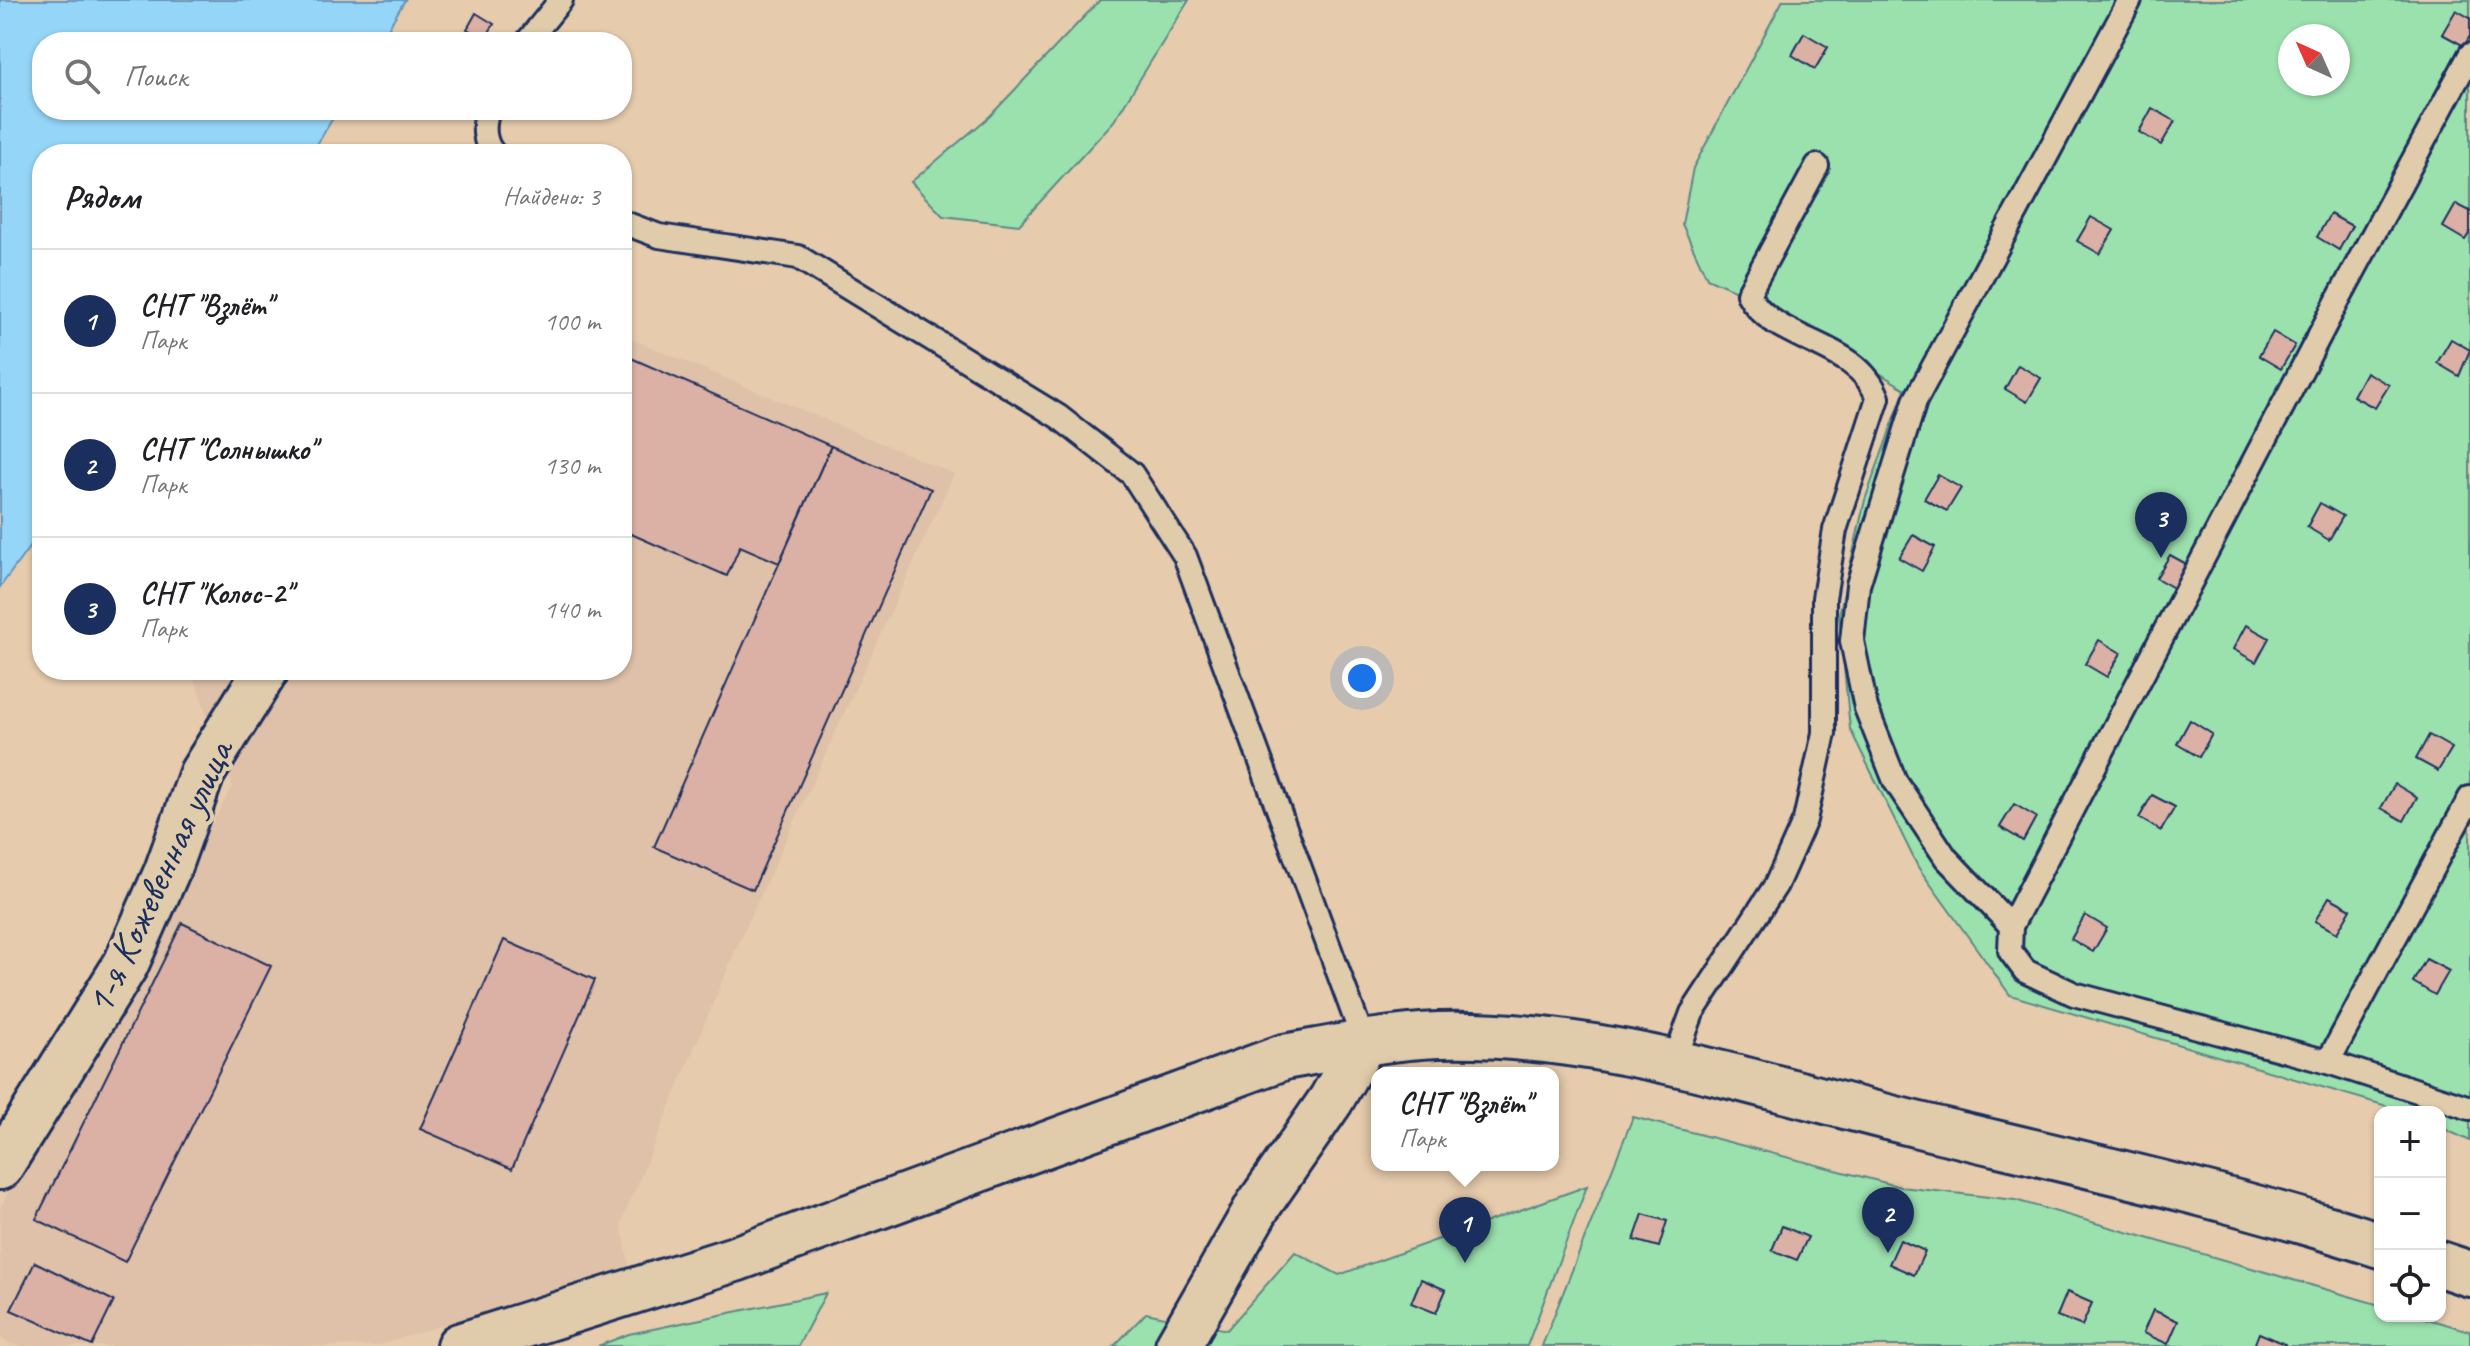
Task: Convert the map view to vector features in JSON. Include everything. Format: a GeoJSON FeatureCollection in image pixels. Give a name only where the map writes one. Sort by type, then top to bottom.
{"type":"FeatureCollection","features":[{"type":"Feature","properties":{"kind":"street","name":"1-я Кожевенная улица"},"geometry":{"type":"LineString","coordinates":[[0,1167],[126,964],[167,871],[202,773],[260,680]]}},
{"type":"Feature","properties":{"kind":"street"},"geometry":{"type":"LineString","coordinates":[[459,1346],[735,1259],[1284,1057],[1364,1042],[1439,1035],[1530,1039],[1674,1062],[2145,1177],[2374,1243]]}},
{"type":"Feature","properties":{"kind":"street"},"geometry":{"type":"LineString","coordinates":[[1178,1346],[1258,1206],[1331,1100],[1364,1042]]}},
{"type":"Feature","properties":{"kind":"street"},"geometry":{"type":"LineString","coordinates":[[2446,1266],[2470,1274]]}},
{"type":"Feature","properties":{"kind":"lane"},"geometry":{"type":"LineString","coordinates":[[535,32],[561,0]]}},
{"type":"Feature","properties":{"kind":"lane"},"geometry":{"type":"LineString","coordinates":[[2011,926],[1946,858],[1895,781],[1866,708],[1852,641],[1858,585],[1915,401],[2130,0]]}},
{"type":"Feature","properties":{"kind":"lane"},"geometry":{"type":"LineString","coordinates":[[2470,55],[2011,926],[2010,951],[2025,971],[2074,994],[2328,1062],[2470,1108]]}},
{"type":"Feature","properties":{"kind":"lane"},"geometry":{"type":"LineString","coordinates":[[484,120],[487,144]]}},
{"type":"Feature","properties":{"kind":"lane"},"geometry":{"type":"LineString","coordinates":[[1674,1062],[1692,1013],[1776,885],[1805,820],[1824,733],[1824,598],[1835,530],[1878,398],[1871,377],[1837,354],[1757,311],[1748,294],[1817,166]]}},
{"type":"Feature","properties":{"kind":"lane"},"geometry":{"type":"LineString","coordinates":[[632,226],[659,236],[798,257],[1059,417],[1132,474],[1185,556],[1364,1042]]}},
{"type":"Feature","properties":{"kind":"lane"},"geometry":{"type":"LineString","coordinates":[[1825,672],[1852,641]]}},
{"type":"Feature","properties":{"kind":"lane"},"geometry":{"type":"LineString","coordinates":[[2328,1062],[2470,798]]}},
{"type":"Feature","properties":{"kind":"shaded area"},"geometry":{"type":"Polygon","coordinates":[[[632,339],[954,474],[736,948],[621,1223],[629,1265],[376,1346],[15,1346],[0,1338],[0,1208],[233,786],[195,680],[632,680],[632,339]]]}},
{"type":"Feature","properties":{"kind":"green space"},"geometry":{"type":"Polygon","coordinates":[[[1100,0],[1189,0],[1114,121],[1019,225],[943,216],[911,182],[990,116],[1100,0]]]}},
{"type":"Feature","properties":{"kind":"green space"},"geometry":{"type":"Polygon","coordinates":[[[1783,0],[2470,0],[2470,1141],[2446,1130],[2446,1106],[2387,1106],[2010,995],[1918,867],[1850,729],[1839,615],[1865,500],[1905,389],[1770,306],[1707,278],[1682,224],[1693,168],[1783,0]]]}},
{"type":"Feature","properties":{"kind":"green space"},"geometry":{"type":"Polygon","coordinates":[[[1633,1117],[1901,1187],[2015,1200],[2374,1303],[2374,1322],[2438,1322],[2470,1331],[2470,1346],[1542,1346],[1633,1117]]]}},
{"type":"Feature","properties":{"kind":"green space"},"geometry":{"type":"Polygon","coordinates":[[[1587,1186],[1527,1346],[1114,1346],[1146,1313],[1227,1330],[1295,1252],[1339,1275],[1587,1186]]]}},
{"type":"Feature","properties":{"kind":"green space"},"geometry":{"type":"Polygon","coordinates":[[[826,1293],[798,1346],[598,1346],[629,1334],[826,1293]]]}},
{"type":"Feature","properties":{"kind":"water"},"geometry":{"type":"Polygon","coordinates":[[[0,0],[405,0],[386,32],[32,32],[32,120],[332,120],[317,144],[32,144],[32,544],[0,587],[0,0]]]}},
{"type":"Feature","properties":{"kind":"building"},"geometry":{"type":"Polygon","coordinates":[[[2456,10],[2470,18],[2470,36],[2464,46],[2442,34],[2456,10]]]}},
{"type":"Feature","properties":{"kind":"building"},"geometry":{"type":"Polygon","coordinates":[[[476,13],[494,24],[489,32],[467,29],[476,13]]]}},
{"type":"Feature","properties":{"kind":"building"},"geometry":{"type":"Polygon","coordinates":[[[1804,33],[1828,47],[1815,69],[1792,55],[1804,33]]]}},
{"type":"Feature","properties":{"kind":"building"},"geometry":{"type":"Polygon","coordinates":[[[2152,108],[2175,121],[2161,145],[2139,132],[2152,108]]]}},
{"type":"Feature","properties":{"kind":"building"},"geometry":{"type":"Polygon","coordinates":[[[2456,204],[2470,211],[2470,232],[2465,240],[2443,227],[2456,204]]]}},
{"type":"Feature","properties":{"kind":"building"},"geometry":{"type":"Polygon","coordinates":[[[2330,214],[2352,226],[2339,250],[2317,237],[2330,214]]]}},
{"type":"Feature","properties":{"kind":"building"},"geometry":{"type":"Polygon","coordinates":[[[2091,217],[2114,230],[2100,254],[2077,241],[2091,217]]]}},
{"type":"Feature","properties":{"kind":"building"},"geometry":{"type":"Polygon","coordinates":[[[2273,332],[2295,345],[2281,369],[2259,356],[2273,332]]]}},
{"type":"Feature","properties":{"kind":"building"},"geometry":{"type":"Polygon","coordinates":[[[2451,339],[2470,350],[2459,376],[2437,363],[2451,339]]]}},
{"type":"Feature","properties":{"kind":"building"},"geometry":{"type":"Polygon","coordinates":[[[632,358],[831,446],[779,563],[740,546],[727,576],[632,534],[632,358]]]}},
{"type":"Feature","properties":{"kind":"building"},"geometry":{"type":"Polygon","coordinates":[[[2018,365],[2041,378],[2027,402],[2005,389],[2018,365]]]}},
{"type":"Feature","properties":{"kind":"building"},"geometry":{"type":"Polygon","coordinates":[[[2366,372],[2389,385],[2375,408],[2353,396],[2366,372]]]}},
{"type":"Feature","properties":{"kind":"building"},"geometry":{"type":"Polygon","coordinates":[[[831,446],[931,489],[753,890],[654,847],[831,446]]]}},
{"type":"Feature","properties":{"kind":"building"},"geometry":{"type":"Polygon","coordinates":[[[1938,475],[1961,488],[1947,511],[1924,499],[1938,475]]]}},
{"type":"Feature","properties":{"kind":"building"},"geometry":{"type":"Polygon","coordinates":[[[2320,503],[2343,516],[2329,540],[2307,527],[2320,503]]]}},
{"type":"Feature","properties":{"kind":"building"},"geometry":{"type":"Polygon","coordinates":[[[1913,535],[1935,547],[1922,571],[1899,558],[1913,535]]]}},
{"type":"Feature","properties":{"kind":"building"},"geometry":{"type":"Polygon","coordinates":[[[2170,555],[2192,567],[2179,591],[2156,578],[2170,555]]]}},
{"type":"Feature","properties":{"kind":"building"},"geometry":{"type":"Polygon","coordinates":[[[2246,625],[2269,638],[2256,662],[2233,649],[2246,625]]]}},
{"type":"Feature","properties":{"kind":"building"},"geometry":{"type":"Polygon","coordinates":[[[2099,640],[2121,653],[2107,677],[2085,664],[2099,640]]]}},
{"type":"Feature","properties":{"kind":"building"},"geometry":{"type":"Polygon","coordinates":[[[2190,720],[2212,734],[2199,757],[2177,744],[2190,720]]]}},
{"type":"Feature","properties":{"kind":"building"},"geometry":{"type":"Polygon","coordinates":[[[2429,735],[2452,748],[2438,771],[2416,759],[2429,735]]]}},
{"type":"Feature","properties":{"kind":"building"},"geometry":{"type":"Polygon","coordinates":[[[2395,784],[2417,797],[2404,821],[2381,808],[2395,784]]]}},
{"type":"Feature","properties":{"kind":"building"},"geometry":{"type":"Polygon","coordinates":[[[2152,795],[2175,807],[2161,831],[2139,818],[2152,795]]]}},
{"type":"Feature","properties":{"kind":"building"},"geometry":{"type":"Polygon","coordinates":[[[2014,804],[2036,817],[2023,841],[2000,827],[2014,804]]]}},
{"type":"Feature","properties":{"kind":"building"},"geometry":{"type":"Polygon","coordinates":[[[2329,897],[2351,909],[2337,933],[2315,921],[2329,897]]]}},
{"type":"Feature","properties":{"kind":"building"},"geometry":{"type":"Polygon","coordinates":[[[2085,915],[2107,928],[2093,952],[2071,939],[2085,915]]]}},
{"type":"Feature","properties":{"kind":"building"},"geometry":{"type":"Polygon","coordinates":[[[182,923],[271,966],[125,1262],[36,1219],[182,923]]]}},
{"type":"Feature","properties":{"kind":"building"},"geometry":{"type":"Polygon","coordinates":[[[504,940],[595,980],[512,1169],[420,1129],[504,940]]]}},
{"type":"Feature","properties":{"kind":"building"},"geometry":{"type":"Polygon","coordinates":[[[2426,959],[2449,971],[2435,995],[2413,982],[2426,959]]]}},
{"type":"Feature","properties":{"kind":"building"},"geometry":{"type":"Polygon","coordinates":[[[1643,1214],[1667,1221],[1659,1247],[1634,1240],[1643,1214]]]}},
{"type":"Feature","properties":{"kind":"building"},"geometry":{"type":"Polygon","coordinates":[[[1782,1226],[1808,1237],[1797,1260],[1772,1250],[1782,1226]]]}},
{"type":"Feature","properties":{"kind":"building"},"geometry":{"type":"Polygon","coordinates":[[[1900,1240],[1925,1251],[1914,1275],[1889,1264],[1900,1240]]]}},
{"type":"Feature","properties":{"kind":"building"},"geometry":{"type":"Polygon","coordinates":[[[35,1262],[114,1301],[92,1346],[11,1310],[35,1262]]]}},
{"type":"Feature","properties":{"kind":"building"},"geometry":{"type":"Polygon","coordinates":[[[1421,1279],[1446,1290],[1436,1313],[1411,1303],[1421,1279]]]}},
{"type":"Feature","properties":{"kind":"building"},"geometry":{"type":"Polygon","coordinates":[[[2067,1292],[2092,1303],[2082,1326],[2057,1316],[2067,1292]]]}},
{"type":"Feature","properties":{"kind":"building"},"geometry":{"type":"Polygon","coordinates":[[[2153,1310],[2178,1321],[2168,1344],[2143,1333],[2153,1310]]]}},
{"type":"Feature","properties":{"kind":"building"},"geometry":{"type":"Polygon","coordinates":[[[2259,1333],[2285,1344],[2254,1346],[2259,1333]]]}},
{"type":"Feature","properties":{"kind":"place","name":"СНТ \"Колос-2\""},"geometry":{"type":"Point","coordinates":[2161,558]}},
{"type":"Feature","properties":{"kind":"place","name":"СНТ \"Солнышко\""},"geometry":{"type":"Point","coordinates":[1888,1253]}},
{"type":"Feature","properties":{"kind":"place","name":"СНТ \"Взлёт\""},"geometry":{"type":"Point","coordinates":[1465,1263]}}]}
